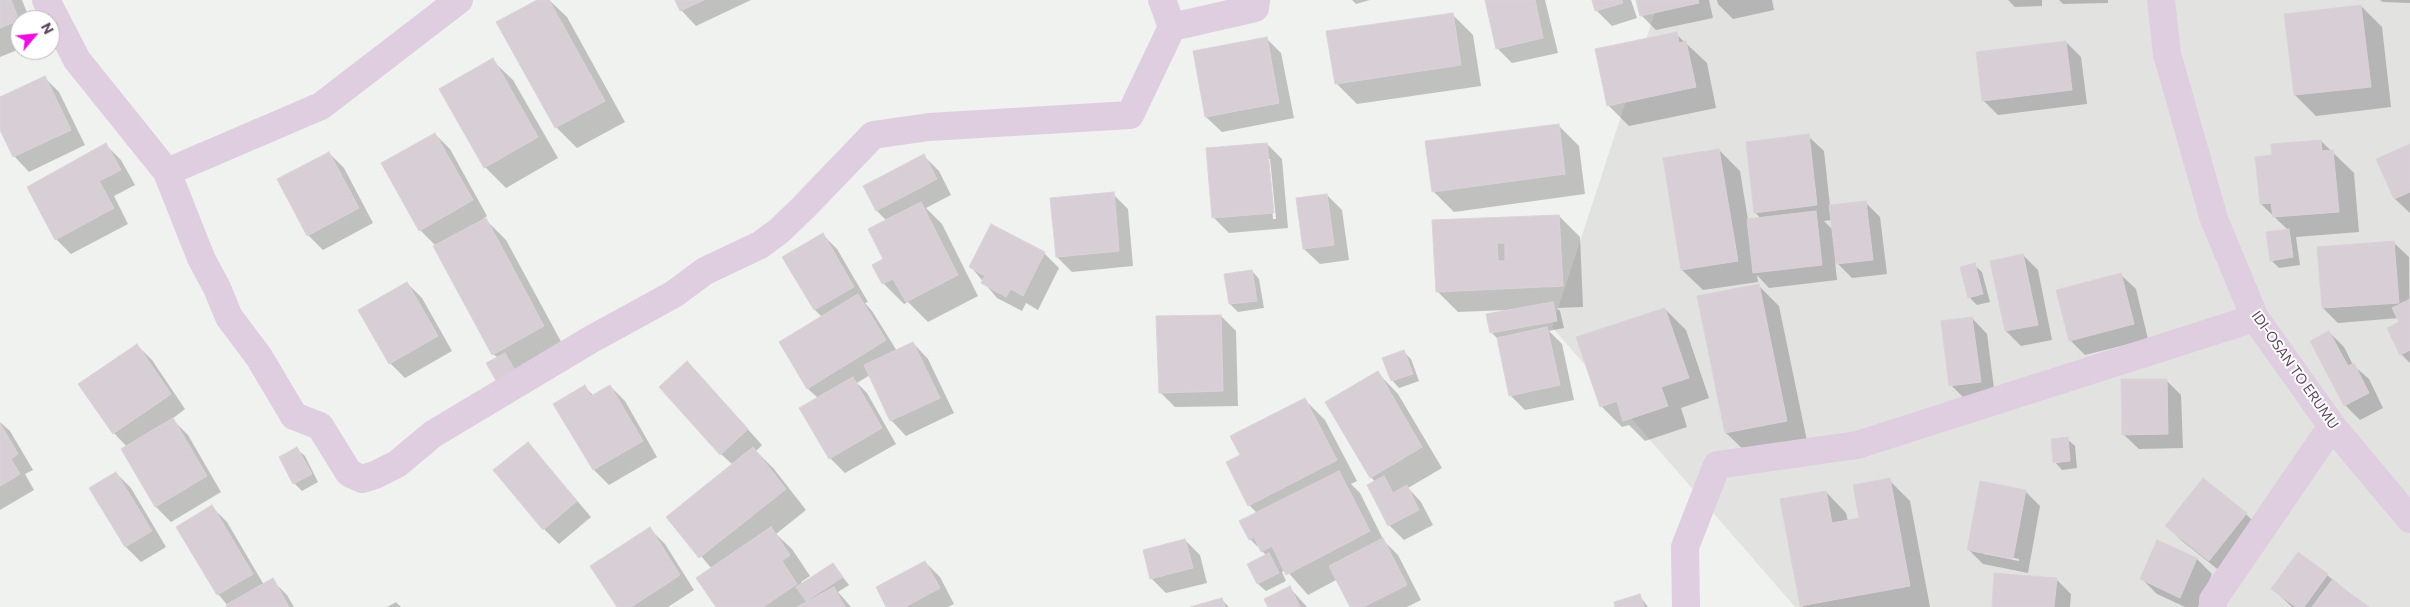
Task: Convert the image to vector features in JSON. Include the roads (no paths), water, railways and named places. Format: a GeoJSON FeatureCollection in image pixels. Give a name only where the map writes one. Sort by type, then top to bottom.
{"type":"FeatureCollection","features":[{"type":"Feature","properties":{"kind":"street"},"geometry":{"type":"LineString","coordinates":[[46,0],[77,60],[167,172],[201,258],[217,288],[229,317],[264,365],[294,416],[320,426],[348,473],[362,479],[397,464],[433,434],[590,340],[674,294],[705,271],[760,245],[779,231],[804,207],[873,135],[929,127],[1130,115],[1172,27],[1162,0]]}},
{"type":"Feature","properties":{"kind":"street"},"geometry":{"type":"LineString","coordinates":[[167,172],[321,106],[459,0]]}},
{"type":"Feature","properties":{"kind":"street"},"geometry":{"type":"LineString","coordinates":[[1172,27],[1254,8],[1256,0]]}},
{"type":"Feature","properties":{"kind":"street","name":"IDI-OSAN TO ERUMU"},"geometry":{"type":"LineString","coordinates":[[2161,0],[2167,54],[2214,219],[2255,318],[2332,426],[2410,519]]}},
{"type":"Feature","properties":{"kind":"street"},"geometry":{"type":"LineString","coordinates":[[1686,607],[1684,547],[1717,465],[1857,445],[2255,318]]}},
{"type":"Feature","properties":{"kind":"street"},"geometry":{"type":"LineString","coordinates":[[2213,607],[2212,600],[2332,426]]}}]}
